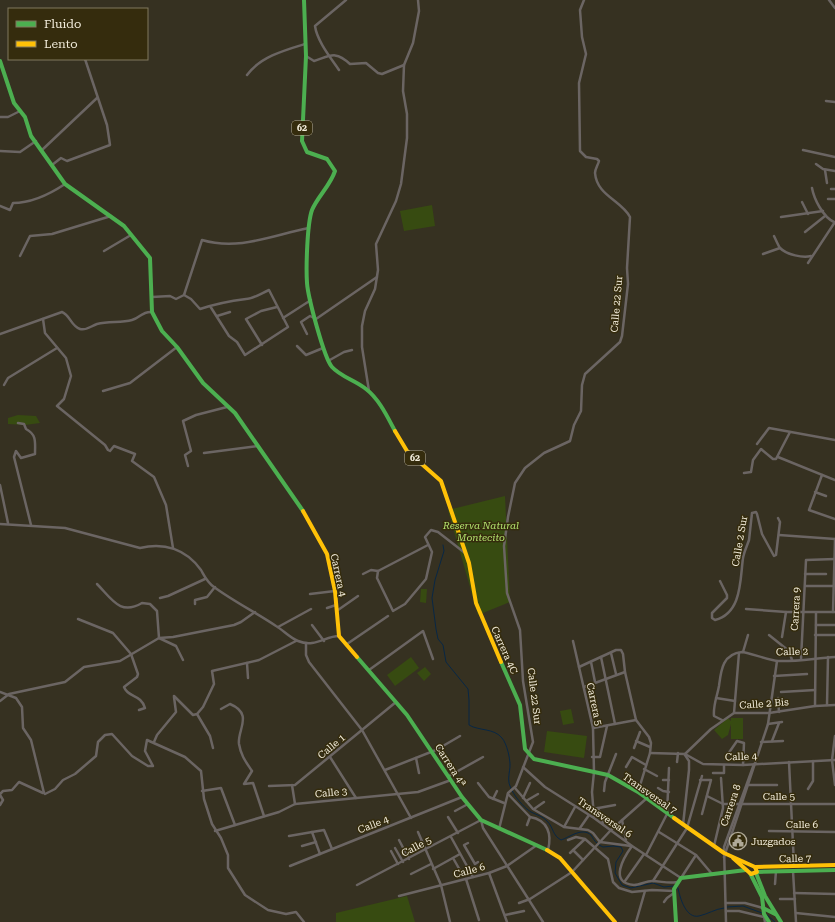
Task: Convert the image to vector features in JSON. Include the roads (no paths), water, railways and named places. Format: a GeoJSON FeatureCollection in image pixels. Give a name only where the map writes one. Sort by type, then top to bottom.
{"type":"FeatureCollection","features":[{"type":"Feature","properties":{"kind":"street","name":"62"},"geometry":{"type":"LineString","coordinates":[[304,0],[306,56],[303,145],[304,150],[311,154],[325,156],[330,160],[335,170],[332,181],[312,210],[309,228],[307,284],[322,348],[328,361],[338,373],[369,392],[382,408],[407,451],[440,481],[465,553]]}},
{"type":"Feature","properties":{"kind":"street"},"geometry":{"type":"LineString","coordinates":[[339,70],[328,54],[315,26],[346,0]]}},
{"type":"Feature","properties":{"kind":"street"},"geometry":{"type":"LineString","coordinates":[[369,392],[362,347],[362,326],[365,311],[375,288],[377,277],[376,244],[396,201],[401,184],[407,138],[407,114],[403,91],[404,66],[413,43],[419,11],[418,0]]}},
{"type":"Feature","properties":{"kind":"street","name":"Calle 22 Sur"},"geometry":{"type":"LineString","coordinates":[[528,754],[533,742],[523,681],[523,657],[520,630],[507,593],[504,546],[515,483],[525,468],[544,452],[570,441],[574,425],[581,411],[582,385],[585,374],[620,342],[627,292],[630,217],[624,209],[601,190],[595,172],[598,161],[597,159],[586,157],[580,151],[579,83],[586,54],[582,37],[580,10],[584,0]]}},
{"type":"Feature","properties":{"kind":"street"},"geometry":{"type":"LineString","coordinates":[[829,0],[835,8]]}},
{"type":"Feature","properties":{"kind":"street"},"geometry":{"type":"LineString","coordinates":[[247,75],[254,65],[283,51],[305,44]]}},
{"type":"Feature","properties":{"kind":"street"},"geometry":{"type":"LineString","coordinates":[[306,56],[314,60],[328,54],[343,59],[350,64],[366,63],[378,74],[404,66]]}},
{"type":"Feature","properties":{"kind":"street"},"geometry":{"type":"LineString","coordinates":[[52,164],[61,158],[67,161],[110,144],[106,125],[85,60]]}},
{"type":"Feature","properties":{"kind":"street"},"geometry":{"type":"LineString","coordinates":[[0,61],[14,103],[25,117],[32,136],[65,184],[111,216],[132,234],[150,258],[152,299],[152,312],[143,313],[134,320],[97,324],[89,328],[81,329],[75,326],[67,314],[62,312],[0,334]]}},
{"type":"Feature","properties":{"kind":"street"},"geometry":{"type":"LineString","coordinates":[[42,150],[98,98]]}},
{"type":"Feature","properties":{"kind":"street"},"geometry":{"type":"LineString","coordinates":[[826,101],[835,102]]}},
{"type":"Feature","properties":{"kind":"street"},"geometry":{"type":"LineString","coordinates":[[0,117],[8,117],[20,111]]}},
{"type":"Feature","properties":{"kind":"street"},"geometry":{"type":"LineString","coordinates":[[0,151],[20,152],[36,140]]}},
{"type":"Feature","properties":{"kind":"street"},"geometry":{"type":"LineString","coordinates":[[803,150],[835,157]]}},
{"type":"Feature","properties":{"kind":"street"},"geometry":{"type":"LineString","coordinates":[[816,164],[825,170],[835,171]]}},
{"type":"Feature","properties":{"kind":"street"},"geometry":{"type":"LineString","coordinates":[[825,170],[827,183]]}},
{"type":"Feature","properties":{"kind":"street"},"geometry":{"type":"LineString","coordinates":[[0,206],[10,210],[14,203],[24,203],[35,200],[65,184]]}},
{"type":"Feature","properties":{"kind":"street"},"geometry":{"type":"LineString","coordinates":[[808,263],[835,222],[823,212],[813,195],[812,188]]}},
{"type":"Feature","properties":{"kind":"street"},"geometry":{"type":"LineString","coordinates":[[831,189],[835,188]]}},
{"type":"Feature","properties":{"kind":"street"},"geometry":{"type":"LineString","coordinates":[[828,199],[835,199]]}},
{"type":"Feature","properties":{"kind":"street"},"geometry":{"type":"LineString","coordinates":[[802,202],[808,214]]}},
{"type":"Feature","properties":{"kind":"street"},"geometry":{"type":"LineString","coordinates":[[781,216],[823,212]]}},
{"type":"Feature","properties":{"kind":"street"},"geometry":{"type":"LineString","coordinates":[[20,256],[29,237],[52,234],[111,216]]}},
{"type":"Feature","properties":{"kind":"street"},"geometry":{"type":"LineString","coordinates":[[805,232],[826,216]]}},
{"type":"Feature","properties":{"kind":"street"},"geometry":{"type":"LineString","coordinates":[[184,296],[201,240],[217,244],[239,244],[309,228]]}},
{"type":"Feature","properties":{"kind":"street"},"geometry":{"type":"LineString","coordinates":[[104,251],[132,234]]}},
{"type":"Feature","properties":{"kind":"street"},"geometry":{"type":"LineString","coordinates":[[774,236],[780,248],[803,258],[812,256]]}},
{"type":"Feature","properties":{"kind":"street"},"geometry":{"type":"LineString","coordinates":[[763,254],[780,248]]}},
{"type":"Feature","properties":{"kind":"street"},"geometry":{"type":"LineString","coordinates":[[307,334],[300,322],[310,316],[316,319],[377,277]]}},
{"type":"Feature","properties":{"kind":"street"},"geometry":{"type":"LineString","coordinates":[[152,299],[170,296],[176,299],[184,296],[191,299],[200,309],[210,306],[239,299],[246,300],[269,290],[288,327],[245,355],[236,342],[229,336],[210,306]]}},
{"type":"Feature","properties":{"kind":"street"},"geometry":{"type":"LineString","coordinates":[[283,318],[310,300]]}},
{"type":"Feature","properties":{"kind":"street"},"geometry":{"type":"LineString","coordinates":[[262,345],[246,319],[261,311],[277,307]]}},
{"type":"Feature","properties":{"kind":"street","name":"Carrera 4"},"geometry":{"type":"LineString","coordinates":[[152,312],[162,331],[177,347],[203,383],[235,413],[297,501],[327,554],[338,610],[339,636]]}},
{"type":"Feature","properties":{"kind":"street"},"geometry":{"type":"LineString","coordinates":[[216,316],[230,312]]}},
{"type":"Feature","properties":{"kind":"street"},"geometry":{"type":"LineString","coordinates":[[43,319],[45,333],[66,358],[70,376],[64,399],[57,406],[105,445],[108,450],[110,451],[114,446],[135,454],[132,462],[154,477],[166,505],[173,548]]}},
{"type":"Feature","properties":{"kind":"street"},"geometry":{"type":"LineString","coordinates":[[297,346],[306,355],[322,348]]}},
{"type":"Feature","properties":{"kind":"street"},"geometry":{"type":"LineString","coordinates":[[102,391],[130,383],[177,347]]}},
{"type":"Feature","properties":{"kind":"street"},"geometry":{"type":"LineString","coordinates":[[4,385],[8,378],[57,348]]}},
{"type":"Feature","properties":{"kind":"street"},"geometry":{"type":"LineString","coordinates":[[328,361],[344,352],[352,350]]}},
{"type":"Feature","properties":{"kind":"street"},"geometry":{"type":"LineString","coordinates":[[188,466],[185,455],[191,451],[183,422],[196,415],[227,407]]}},
{"type":"Feature","properties":{"kind":"street"},"geometry":{"type":"LineString","coordinates":[[18,423],[24,424],[26,429],[31,430],[35,437],[35,454],[21,458],[16,451],[14,457],[30,525]]}},
{"type":"Feature","properties":{"kind":"street"},"geometry":{"type":"LineString","coordinates":[[757,444],[769,428],[835,440]]}},
{"type":"Feature","properties":{"kind":"street"},"geometry":{"type":"LineString","coordinates":[[779,458],[788,434],[791,432]]}},
{"type":"Feature","properties":{"kind":"street"},"geometry":{"type":"LineString","coordinates":[[204,453],[258,446]]}},
{"type":"Feature","properties":{"kind":"street"},"geometry":{"type":"LineString","coordinates":[[744,473],[750,472],[753,460],[761,449],[773,459],[779,458],[835,480]]}},
{"type":"Feature","properties":{"kind":"street"},"geometry":{"type":"LineString","coordinates":[[822,475],[809,511],[835,519]]}},
{"type":"Feature","properties":{"kind":"street"},"geometry":{"type":"LineString","coordinates":[[0,485],[8,523]]}},
{"type":"Feature","properties":{"kind":"street"},"geometry":{"type":"LineString","coordinates":[[815,492],[826,496]]}},
{"type":"Feature","properties":{"kind":"street","name":"Calle 2 Sur"},"geometry":{"type":"LineString","coordinates":[[720,581],[727,598],[712,613],[712,618],[715,620],[721,618],[727,613],[740,591],[743,556],[748,541],[752,512],[756,512],[757,514],[762,534],[772,555],[774,556],[776,555],[779,536]]}},
{"type":"Feature","properties":{"kind":"street"},"geometry":{"type":"LineString","coordinates":[[746,609],[786,612],[834,612],[835,539],[779,536],[780,522],[778,518]]}},
{"type":"Feature","properties":{"kind":"street"},"geometry":{"type":"LineString","coordinates":[[0,524],[8,523],[65,528],[140,548],[154,546],[173,548],[183,552],[190,558],[201,570],[205,579],[215,588],[278,627],[296,641],[306,643],[324,641],[339,636]]}},
{"type":"Feature","properties":{"kind":"street"},"geometry":{"type":"LineString","coordinates":[[378,571],[377,578],[393,611],[405,604],[426,579],[432,552],[425,537],[431,530],[434,530],[465,553]]}},
{"type":"Feature","properties":{"kind":"street"},"geometry":{"type":"LineString","coordinates":[[363,574],[371,570],[378,571],[428,545]]}},
{"type":"Feature","properties":{"kind":"street","name":"Carrera 4C"},"geometry":{"type":"LineString","coordinates":[[465,553],[469,563],[476,603],[520,705],[525,749],[528,754]]}},
{"type":"Feature","properties":{"kind":"street","name":"Carrera 9"},"geometry":{"type":"LineString","coordinates":[[801,659],[802,612],[806,560],[835,559]]}},
{"type":"Feature","properties":{"kind":"street"},"geometry":{"type":"LineString","coordinates":[[805,574],[826,574]]}},
{"type":"Feature","properties":{"kind":"street"},"geometry":{"type":"LineString","coordinates":[[160,598],[168,596],[205,579]]}},
{"type":"Feature","properties":{"kind":"street"},"geometry":{"type":"LineString","coordinates":[[97,584],[120,607],[132,609],[142,603],[150,604],[157,611],[159,618],[159,638]]}},
{"type":"Feature","properties":{"kind":"street"},"geometry":{"type":"LineString","coordinates":[[805,586],[834,586]]}},
{"type":"Feature","properties":{"kind":"street"},"geometry":{"type":"LineString","coordinates":[[195,604],[195,600],[208,597],[215,588]]}},
{"type":"Feature","properties":{"kind":"street"},"geometry":{"type":"LineString","coordinates":[[310,594],[335,591]]}},
{"type":"Feature","properties":{"kind":"street"},"geometry":{"type":"LineString","coordinates":[[338,610],[358,596]]}},
{"type":"Feature","properties":{"kind":"street"},"geometry":{"type":"LineString","coordinates":[[327,608],[337,605]]}},
{"type":"Feature","properties":{"kind":"street"},"geometry":{"type":"LineString","coordinates":[[278,627],[311,609]]}},
{"type":"Feature","properties":{"kind":"street"},"geometry":{"type":"LineString","coordinates":[[0,701],[9,694],[66,682],[84,667],[120,661],[159,638],[173,637],[234,625],[255,612]]}},
{"type":"Feature","properties":{"kind":"street"},"geometry":{"type":"LineString","coordinates":[[782,637],[786,612]]}},
{"type":"Feature","properties":{"kind":"street"},"geometry":{"type":"LineString","coordinates":[[815,706],[816,613]]}},
{"type":"Feature","properties":{"kind":"street"},"geometry":{"type":"LineString","coordinates":[[347,644],[388,616]]}},
{"type":"Feature","properties":{"kind":"street"},"geometry":{"type":"LineString","coordinates":[[78,619],[113,634],[131,654],[138,674],[137,677],[124,687],[128,692],[141,700],[144,708],[139,710]]}},
{"type":"Feature","properties":{"kind":"street"},"geometry":{"type":"LineString","coordinates":[[312,625],[324,641]]}},
{"type":"Feature","properties":{"kind":"street"},"geometry":{"type":"LineString","coordinates":[[816,625],[835,625]]}},
{"type":"Feature","properties":{"kind":"street"},"geometry":{"type":"LineString","coordinates":[[369,670],[423,631],[433,659]]}},
{"type":"Feature","properties":{"kind":"street"},"geometry":{"type":"LineString","coordinates":[[734,713],[741,652],[748,635]]}},
{"type":"Feature","properties":{"kind":"street"},"geometry":{"type":"LineString","coordinates":[[768,635],[789,651],[792,660]]}},
{"type":"Feature","properties":{"kind":"street"},"geometry":{"type":"LineString","coordinates":[[815,635],[835,635]]}},
{"type":"Feature","properties":{"kind":"street","name":"Carrera 4ª"},"geometry":{"type":"LineString","coordinates":[[339,636],[396,702],[432,750],[462,797],[481,820],[548,850],[560,858],[615,922]]}},
{"type":"Feature","properties":{"kind":"street"},"geometry":{"type":"LineString","coordinates":[[159,638],[176,646],[183,660]]}},
{"type":"Feature","properties":{"kind":"street"},"geometry":{"type":"LineString","coordinates":[[154,742],[157,735],[176,712],[174,696],[193,715],[197,714],[204,707],[214,684],[212,671],[259,660],[296,641]]}},
{"type":"Feature","properties":{"kind":"street","name":"Carrera 5"},"geometry":{"type":"LineString","coordinates":[[573,641],[593,728],[592,757],[594,772],[592,792],[594,818]]}},
{"type":"Feature","properties":{"kind":"street"},"geometry":{"type":"LineString","coordinates":[[306,643],[306,655],[310,662],[362,730],[386,770],[411,818]]}},
{"type":"Feature","properties":{"kind":"street"},"geometry":{"type":"LineString","coordinates":[[579,667],[616,650],[621,650],[623,654],[625,672],[636,720],[649,737],[650,753],[638,792]]}},
{"type":"Feature","properties":{"kind":"street"},"geometry":{"type":"LineString","coordinates":[[722,720],[714,716],[714,706],[721,667],[724,661],[741,652]]}},
{"type":"Feature","properties":{"kind":"street","name":"Calle 2"},"geometry":{"type":"LineString","coordinates":[[741,652],[777,661],[835,657]]}},
{"type":"Feature","properties":{"kind":"street"},"geometry":{"type":"LineString","coordinates":[[611,653],[616,674]]}},
{"type":"Feature","properties":{"kind":"street"},"geometry":{"type":"LineString","coordinates":[[601,657],[615,724]]}},
{"type":"Feature","properties":{"kind":"street"},"geometry":{"type":"LineString","coordinates":[[827,706],[828,657]]}},
{"type":"Feature","properties":{"kind":"street","name":"Carrera 8"},"geometry":{"type":"LineString","coordinates":[[725,855],[768,724],[777,661]]}},
{"type":"Feature","properties":{"kind":"street"},"geometry":{"type":"LineString","coordinates":[[591,662],[596,682]]}},
{"type":"Feature","properties":{"kind":"street"},"geometry":{"type":"LineString","coordinates":[[246,663],[248,678]]}},
{"type":"Feature","properties":{"kind":"street"},"geometry":{"type":"LineString","coordinates":[[584,687],[616,674],[625,672]]}},
{"type":"Feature","properties":{"kind":"street"},"geometry":{"type":"LineString","coordinates":[[774,676],[806,674]]}},
{"type":"Feature","properties":{"kind":"street"},"geometry":{"type":"LineString","coordinates":[[781,692],[815,690]]}},
{"type":"Feature","properties":{"kind":"street"},"geometry":{"type":"LineString","coordinates":[[0,692],[9,694],[16,698],[22,707],[23,728],[31,740],[44,794],[19,782],[12,790],[3,791],[0,795],[3,800],[0,805]]}},
{"type":"Feature","properties":{"kind":"street"},"geometry":{"type":"LineString","coordinates":[[716,698],[735,701]]}},
{"type":"Feature","properties":{"kind":"street"},"geometry":{"type":"LineString","coordinates":[[778,698],[779,712]]}},
{"type":"Feature","properties":{"kind":"street","name":"Calle 1"},"geometry":{"type":"LineString","coordinates":[[292,786],[330,757],[396,702]]}},
{"type":"Feature","properties":{"kind":"street"},"geometry":{"type":"LineString","coordinates":[[221,709],[230,704],[237,707],[243,717],[244,726],[239,742],[241,756],[252,771],[244,784],[253,783],[264,816]]}},
{"type":"Feature","properties":{"kind":"street","name":"Calle 2 Bis"},"geometry":{"type":"LineString","coordinates":[[685,754],[722,720],[734,713],[769,713],[815,706],[835,705]]}},
{"type":"Feature","properties":{"kind":"street"},"geometry":{"type":"LineString","coordinates":[[197,714],[210,736],[213,748]]}},
{"type":"Feature","properties":{"kind":"street"},"geometry":{"type":"LineString","coordinates":[[593,728],[636,720]]}},
{"type":"Feature","properties":{"kind":"street"},"geometry":{"type":"LineString","coordinates":[[768,724],[780,722],[772,741]]}},
{"type":"Feature","properties":{"kind":"street"},"geometry":{"type":"LineString","coordinates":[[592,757],[600,757],[607,726]]}},
{"type":"Feature","properties":{"kind":"street"},"geometry":{"type":"LineString","coordinates":[[634,748],[640,732]]}},
{"type":"Feature","properties":{"kind":"street"},"geometry":{"type":"LineString","coordinates":[[45,794],[55,789],[63,780],[76,774],[96,756],[98,742],[105,735],[112,734],[132,756],[148,766],[153,766],[146,755],[145,742],[150,740],[185,757],[198,768],[201,774],[202,791],[215,831],[221,838],[228,855],[228,868],[245,895],[268,910],[286,914],[296,912],[304,922]]}},
{"type":"Feature","properties":{"kind":"street"},"geometry":{"type":"LineString","coordinates":[[386,770],[416,758],[460,736]]}},
{"type":"Feature","properties":{"kind":"street"},"geometry":{"type":"LineString","coordinates":[[835,736],[835,785]]}},
{"type":"Feature","properties":{"kind":"street"},"geometry":{"type":"LineString","coordinates":[[636,741],[650,747]]}},
{"type":"Feature","properties":{"kind":"street"},"geometry":{"type":"LineString","coordinates":[[728,754],[737,741],[744,743],[743,765]]}},
{"type":"Feature","properties":{"kind":"street"},"geometry":{"type":"LineString","coordinates":[[762,742],[783,741]]}},
{"type":"Feature","properties":{"kind":"street","name":"Calle 4"},"geometry":{"type":"LineString","coordinates":[[650,753],[685,754],[703,764],[743,765],[755,762],[834,760]]}},
{"type":"Feature","properties":{"kind":"street"},"geometry":{"type":"LineString","coordinates":[[677,762],[678,753]]}},
{"type":"Feature","properties":{"kind":"street"},"geometry":{"type":"LineString","coordinates":[[499,829],[504,803],[512,791],[528,754]]}},
{"type":"Feature","properties":{"kind":"street","name":"Transversal 7"},"geometry":{"type":"LineString","coordinates":[[528,754],[534,759],[608,775],[638,792],[725,855],[754,866]]}},
{"type":"Feature","properties":{"kind":"street"},"geometry":{"type":"LineString","coordinates":[[604,791],[605,782],[616,754]]}},
{"type":"Feature","properties":{"kind":"street"},"geometry":{"type":"LineString","coordinates":[[685,754],[689,761],[689,770],[685,827]]}},
{"type":"Feature","properties":{"kind":"street"},"geometry":{"type":"LineString","coordinates":[[330,757],[356,798]]}},
{"type":"Feature","properties":{"kind":"street"},"geometry":{"type":"LineString","coordinates":[[626,767],[632,757],[646,765]]}},
{"type":"Feature","properties":{"kind":"street"},"geometry":{"type":"LineString","coordinates":[[416,758],[419,772]]}},
{"type":"Feature","properties":{"kind":"street","name":"Calle 3"},"geometry":{"type":"LineString","coordinates":[[215,831],[279,812],[295,804],[418,792],[450,778],[483,758]]}},
{"type":"Feature","properties":{"kind":"street"},"geometry":{"type":"LineString","coordinates":[[808,789],[813,781],[813,761]]}},
{"type":"Feature","properties":{"kind":"street","name":"Carrera 8"},"geometry":{"type":"LineString","coordinates":[[726,922],[724,847],[738,804],[755,762]]}},
{"type":"Feature","properties":{"kind":"street"},"geometry":{"type":"LineString","coordinates":[[789,762],[794,865]]}},
{"type":"Feature","properties":{"kind":"street"},"geometry":{"type":"LineString","coordinates":[[713,773],[724,773],[724,764]]}},
{"type":"Feature","properties":{"kind":"street","name":"Transversal 6"},"geometry":{"type":"LineString","coordinates":[[523,767],[546,787],[681,878]]}},
{"type":"Feature","properties":{"kind":"street"},"geometry":{"type":"LineString","coordinates":[[625,881],[659,832],[667,814],[669,768]]}},
{"type":"Feature","properties":{"kind":"street"},"geometry":{"type":"LineString","coordinates":[[644,769],[657,776]]}},
{"type":"Feature","properties":{"kind":"street"},"geometry":{"type":"LineString","coordinates":[[653,881],[678,843],[702,776]]}},
{"type":"Feature","properties":{"kind":"street"},"geometry":{"type":"LineString","coordinates":[[714,847],[723,804],[721,778]]}},
{"type":"Feature","properties":{"kind":"street"},"geometry":{"type":"LineString","coordinates":[[663,780],[669,780]]}},
{"type":"Feature","properties":{"kind":"street"},"geometry":{"type":"LineString","coordinates":[[700,780],[711,780],[702,814]]}},
{"type":"Feature","properties":{"kind":"street"},"geometry":{"type":"LineString","coordinates":[[524,798],[530,783]]}},
{"type":"Feature","properties":{"kind":"street"},"geometry":{"type":"LineString","coordinates":[[478,784],[489,797],[504,803]]}},
{"type":"Feature","properties":{"kind":"street"},"geometry":{"type":"LineString","coordinates":[[748,784],[777,785]]}},
{"type":"Feature","properties":{"kind":"street"},"geometry":{"type":"LineString","coordinates":[[269,786],[292,786],[295,804]]}},
{"type":"Feature","properties":{"kind":"street"},"geometry":{"type":"LineString","coordinates":[[202,791],[221,788],[235,825]]}},
{"type":"Feature","properties":{"kind":"street"},"geometry":{"type":"LineString","coordinates":[[658,788],[663,792],[669,792]]}},
{"type":"Feature","properties":{"kind":"street"},"geometry":{"type":"LineString","coordinates":[[493,799],[497,791]]}},
{"type":"Feature","properties":{"kind":"street"},"geometry":{"type":"LineString","coordinates":[[512,791],[524,798],[533,809],[564,827],[580,828],[593,833],[597,845],[610,862],[612,876],[619,888],[632,892],[675,888]]}},
{"type":"Feature","properties":{"kind":"street"},"geometry":{"type":"LineString","coordinates":[[512,791],[530,817],[537,818],[543,822],[549,830],[550,839],[548,850]]}},
{"type":"Feature","properties":{"kind":"street"},"geometry":{"type":"LineString","coordinates":[[526,801],[538,794]]}},
{"type":"Feature","properties":{"kind":"street"},"geometry":{"type":"LineString","coordinates":[[707,796],[723,804]]}},
{"type":"Feature","properties":{"kind":"street","name":"Calle 4"},"geometry":{"type":"LineString","coordinates":[[290,866],[462,797]]}},
{"type":"Feature","properties":{"kind":"street"},"geometry":{"type":"LineString","coordinates":[[519,903],[530,899],[572,872],[611,830],[646,798]]}},
{"type":"Feature","properties":{"kind":"street"},"geometry":{"type":"LineString","coordinates":[[533,809],[544,802]]}},
{"type":"Feature","properties":{"kind":"street"},"geometry":{"type":"LineString","coordinates":[[455,811],[468,804]]}},
{"type":"Feature","properties":{"kind":"street","name":"Calle 5"},"geometry":{"type":"LineString","coordinates":[[723,804],[835,804]]}},
{"type":"Feature","properties":{"kind":"street"},"geometry":{"type":"LineString","coordinates":[[593,809],[615,805]]}},
{"type":"Feature","properties":{"kind":"street"},"geometry":{"type":"LineString","coordinates":[[564,827],[575,807]]}},
{"type":"Feature","properties":{"kind":"street"},"geometry":{"type":"LineString","coordinates":[[598,808],[603,824]]}},
{"type":"Feature","properties":{"kind":"street"},"geometry":{"type":"LineString","coordinates":[[580,828],[589,815]]}},
{"type":"Feature","properties":{"kind":"street"},"geometry":{"type":"LineString","coordinates":[[448,817],[458,833]]}},
{"type":"Feature","properties":{"kind":"street"},"geometry":{"type":"LineString","coordinates":[[527,826],[530,817]]}},
{"type":"Feature","properties":{"kind":"street"},"geometry":{"type":"LineString","coordinates":[[481,820],[483,828],[544,922]]}},
{"type":"Feature","properties":{"kind":"street","name":"Calle 5"},"geometry":{"type":"LineString","coordinates":[[357,885],[451,838],[481,820]]}},
{"type":"Feature","properties":{"kind":"street"},"geometry":{"type":"LineString","coordinates":[[622,820],[626,840]]}},
{"type":"Feature","properties":{"kind":"street"},"geometry":{"type":"LineString","coordinates":[[289,836],[324,830],[332,849]]}},
{"type":"Feature","properties":{"kind":"street","name":"Calle 6"},"geometry":{"type":"LineString","coordinates":[[768,831],[835,832]]}},
{"type":"Feature","properties":{"kind":"street"},"geometry":{"type":"LineString","coordinates":[[312,832],[320,854]]}},
{"type":"Feature","properties":{"kind":"street"},"geometry":{"type":"LineString","coordinates":[[418,832],[441,885],[450,922]]}},
{"type":"Feature","properties":{"kind":"street"},"geometry":{"type":"LineString","coordinates":[[659,832],[696,855],[712,874]]}},
{"type":"Feature","properties":{"kind":"street"},"geometry":{"type":"LineString","coordinates":[[568,840],[576,837],[585,839],[597,845],[632,846]]}},
{"type":"Feature","properties":{"kind":"street"},"geometry":{"type":"LineString","coordinates":[[451,838],[473,877]]}},
{"type":"Feature","properties":{"kind":"street"},"geometry":{"type":"LineString","coordinates":[[570,853],[585,839]]}},
{"type":"Feature","properties":{"kind":"street"},"geometry":{"type":"LineString","coordinates":[[399,840],[409,859]]}},
{"type":"Feature","properties":{"kind":"street"},"geometry":{"type":"LineString","coordinates":[[302,846],[316,842]]}},
{"type":"Feature","properties":{"kind":"street"},"geometry":{"type":"LineString","coordinates":[[468,843],[464,845],[469,855],[475,864],[478,862]]}},
{"type":"Feature","properties":{"kind":"street","name":"Calle 6"},"geometry":{"type":"LineString","coordinates":[[399,896],[489,873],[507,866],[537,845]]}},
{"type":"Feature","properties":{"kind":"street"},"geometry":{"type":"LineString","coordinates":[[625,846],[628,850]]}},
{"type":"Feature","properties":{"kind":"street"},"geometry":{"type":"LineString","coordinates":[[632,846],[619,865],[619,872],[625,881],[632,884],[653,881],[667,884],[675,888]]}},
{"type":"Feature","properties":{"kind":"street"},"geometry":{"type":"LineString","coordinates":[[396,848],[403,862]]}},
{"type":"Feature","properties":{"kind":"street"},"geometry":{"type":"LineString","coordinates":[[573,850],[583,860]]}},
{"type":"Feature","properties":{"kind":"street"},"geometry":{"type":"LineString","coordinates":[[391,851],[398,864]]}},
{"type":"Feature","properties":{"kind":"street"},"geometry":{"type":"LineString","coordinates":[[433,869],[460,854]]}},
{"type":"Feature","properties":{"kind":"street"},"geometry":{"type":"LineString","coordinates":[[463,859],[469,855]]}},
{"type":"Feature","properties":{"kind":"street"},"geometry":{"type":"LineString","coordinates":[[664,902],[675,888],[696,855]]}},
{"type":"Feature","properties":{"kind":"street"},"geometry":{"type":"LineString","coordinates":[[453,858],[461,872]]}},
{"type":"Feature","properties":{"kind":"street","name":"Transversal 7"},"geometry":{"type":"LineString","coordinates":[[733,858],[748,872]]}},
{"type":"Feature","properties":{"kind":"street"},"geometry":{"type":"LineString","coordinates":[[411,874],[431,864]]}},
{"type":"Feature","properties":{"kind":"street","name":"Calle 7"},"geometry":{"type":"LineString","coordinates":[[754,866],[835,865]]}},
{"type":"Feature","properties":{"kind":"street"},"geometry":{"type":"LineString","coordinates":[[748,872],[749,868],[754,866],[765,896],[781,922]]}},
{"type":"Feature","properties":{"kind":"street"},"geometry":{"type":"LineString","coordinates":[[793,870],[796,922]]}},
{"type":"Feature","properties":{"kind":"street","name":"Calle 7"},"geometry":{"type":"LineString","coordinates":[[748,872],[754,874],[756,872],[793,870],[835,870]]}},
{"type":"Feature","properties":{"kind":"street"},"geometry":{"type":"LineString","coordinates":[[775,884],[776,871]]}},
{"type":"Feature","properties":{"kind":"street"},"geometry":{"type":"LineString","coordinates":[[681,878],[725,872],[748,872]]}},
{"type":"Feature","properties":{"kind":"street"},"geometry":{"type":"LineString","coordinates":[[748,872],[758,887],[764,918]]}},
{"type":"Feature","properties":{"kind":"street"},"geometry":{"type":"LineString","coordinates":[[489,873],[507,922]]}},
{"type":"Feature","properties":{"kind":"street"},"geometry":{"type":"LineString","coordinates":[[466,879],[479,920]]}},
{"type":"Feature","properties":{"kind":"street"},"geometry":{"type":"LineString","coordinates":[[675,888],[676,922]]}},
{"type":"Feature","properties":{"kind":"street"},"geometry":{"type":"LineString","coordinates":[[636,922],[645,891]]}},
{"type":"Feature","properties":{"kind":"street"},"geometry":{"type":"LineString","coordinates":[[794,893],[835,894]]}},
{"type":"Feature","properties":{"kind":"street"},"geometry":{"type":"LineString","coordinates":[[780,899],[795,899]]}},
{"type":"Feature","properties":{"kind":"street"},"geometry":{"type":"LineString","coordinates":[[726,904],[745,904],[776,914]]}},
{"type":"Feature","properties":{"kind":"street"},"geometry":{"type":"LineString","coordinates":[[726,910],[745,912],[764,918],[769,922]]}},
{"type":"Feature","properties":{"kind":"street"},"geometry":{"type":"LineString","coordinates":[[505,915],[524,911]]}},
{"type":"Feature","properties":{"kind":"street"},"geometry":{"type":"LineString","coordinates":[[796,913],[835,917]]}},
{"type":"Feature","properties":{"kind":"waterway"},"geometry":{"type":"LineString","coordinates":[[443,545],[444,551],[435,580],[432,598],[436,629],[438,639],[443,645],[446,662],[468,689],[469,725],[491,731],[502,738],[509,755],[510,786],[525,808],[547,821],[554,834],[561,840],[576,833],[584,832],[591,835],[597,843]]}},
{"type":"Feature","properties":{"kind":"waterway"},"geometry":{"type":"LineString","coordinates":[[599,845],[603,847],[621,847],[623,851],[616,862],[615,873],[622,885],[631,888],[653,883],[664,887],[673,886],[678,888],[684,907],[694,916],[699,916],[724,908]]}},
{"type":"Feature","properties":{"kind":"waterway"},"geometry":{"type":"LineString","coordinates":[[727,907],[743,906],[762,913]]}},
{"type":"Feature","properties":{"kind":"waterway"},"geometry":{"type":"LineString","coordinates":[[767,915],[775,922]]}},
{"type":"Feature","properties":{"kind":"place","name":"Juzgados"},"geometry":{"type":"Point","coordinates":[738,841]}},
{"type":"Feature","properties":{"kind":"park label","name":"Reserva Natural Montecito"},"geometry":{"type":"Point","coordinates":[481,530]}}]}
